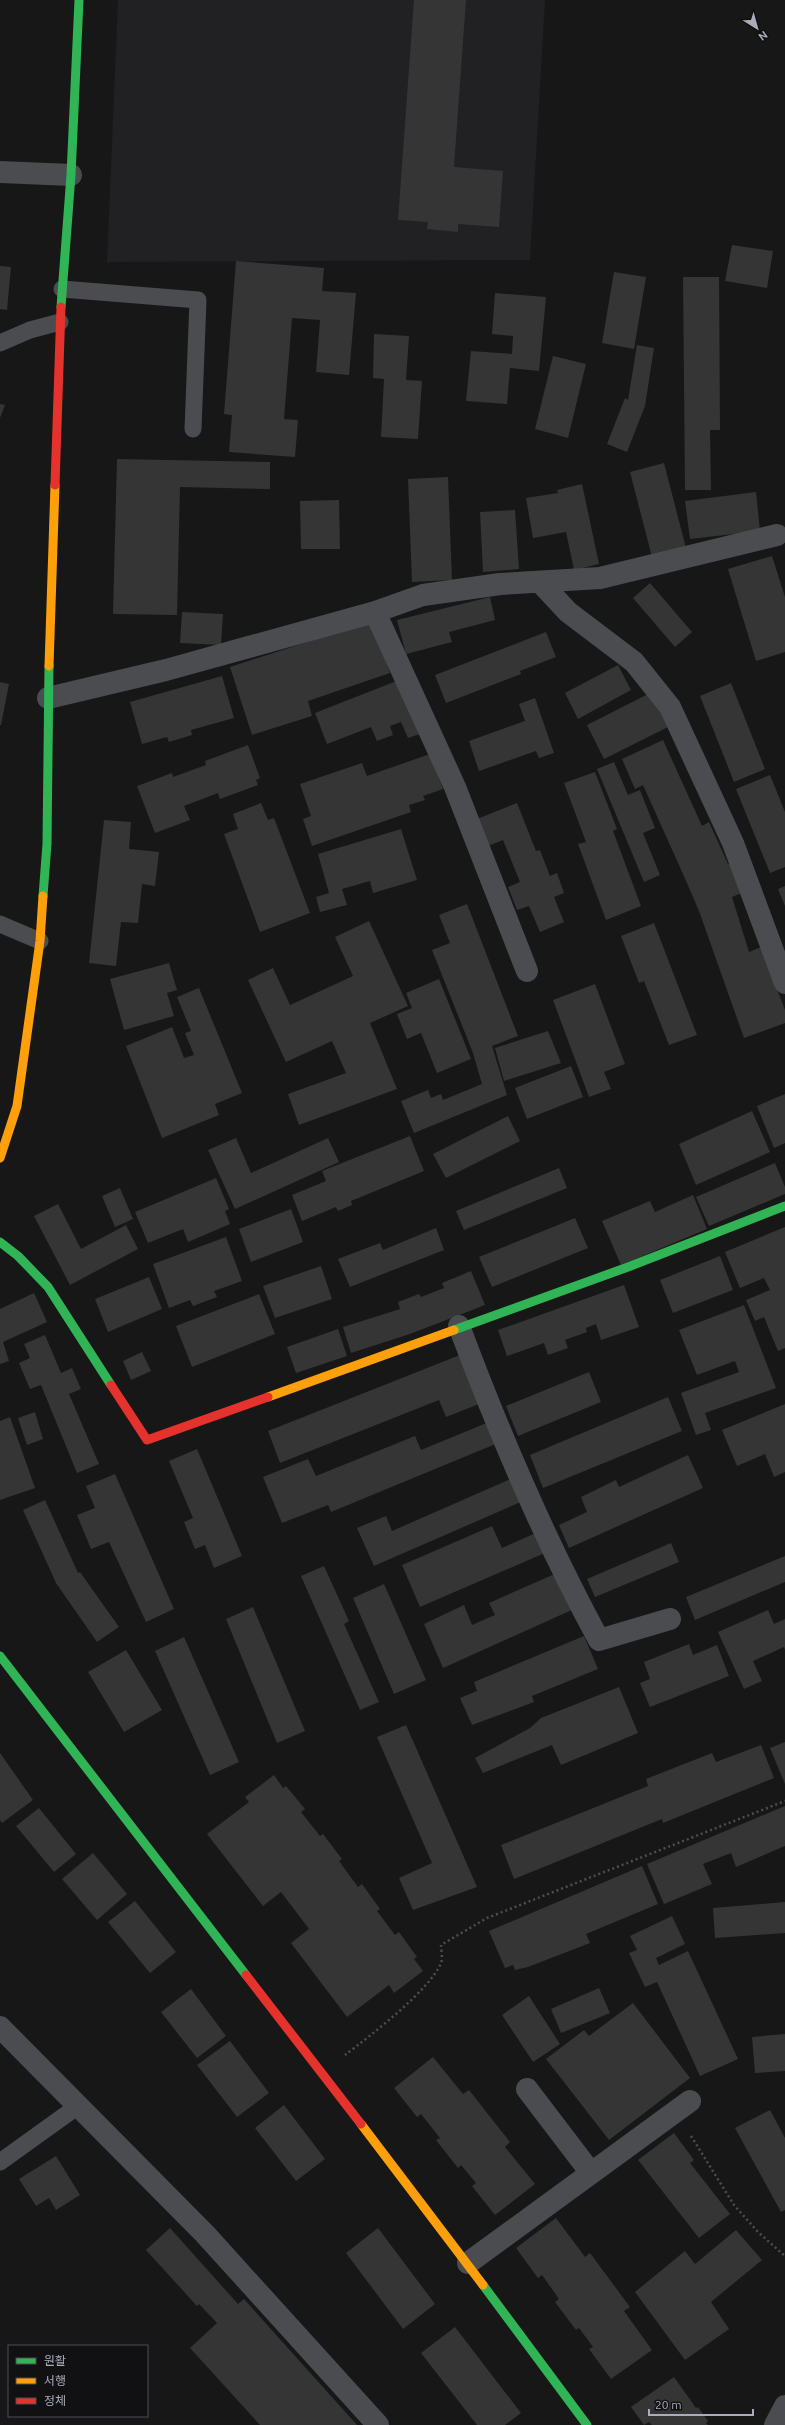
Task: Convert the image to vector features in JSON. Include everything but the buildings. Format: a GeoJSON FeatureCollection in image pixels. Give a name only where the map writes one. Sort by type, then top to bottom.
{"type":"FeatureCollection","features":[{"type":"Feature","properties":{"kind":"street"},"geometry":{"type":"LineString","coordinates":[[0,1158],[17,1106],[40,940],[47,844],[48,698],[60,322],[71,175],[79,0]]}},
{"type":"Feature","properties":{"kind":"street"},"geometry":{"type":"LineString","coordinates":[[0,172],[71,175]]}},
{"type":"Feature","properties":{"kind":"street"},"geometry":{"type":"LineString","coordinates":[[48,698],[166,670],[375,612],[423,595],[500,584],[600,578],[777,535]]}},
{"type":"Feature","properties":{"kind":"street"},"geometry":{"type":"LineString","coordinates":[[540,582],[568,612],[634,662],[670,707],[733,843],[785,983]]}},
{"type":"Feature","properties":{"kind":"street"},"geometry":{"type":"LineString","coordinates":[[375,612],[455,787],[527,971]]}},
{"type":"Feature","properties":{"kind":"street"},"geometry":{"type":"LineString","coordinates":[[0,1242],[18,1256],[48,1287],[147,1440],[459,1326],[628,1267],[785,1206]]}},
{"type":"Feature","properties":{"kind":"street"},"geometry":{"type":"LineString","coordinates":[[459,1326],[489,1406],[573,1592],[599,1640],[670,1619]]}},
{"type":"Feature","properties":{"kind":"street"},"geometry":{"type":"LineString","coordinates":[[0,1656],[323,2072],[468,2263],[587,2425]]}},
{"type":"Feature","properties":{"kind":"street"},"geometry":{"type":"LineString","coordinates":[[0,2027],[205,2234],[378,2425]]}},
{"type":"Feature","properties":{"kind":"street"},"geometry":{"type":"LineString","coordinates":[[527,2089],[591,2173]]}},
{"type":"Feature","properties":{"kind":"street"},"geometry":{"type":"LineString","coordinates":[[468,2263],[683,2106]]}},
{"type":"Feature","properties":{"kind":"street"},"geometry":{"type":"LineString","coordinates":[[775,2425],[785,2406]]}},
{"type":"Feature","properties":{"kind":"lane"},"geometry":{"type":"LineString","coordinates":[[62,289],[198,300],[194,429]]}},
{"type":"Feature","properties":{"kind":"lane"},"geometry":{"type":"LineString","coordinates":[[0,343],[30,330],[60,322]]}},
{"type":"Feature","properties":{"kind":"lane"},"geometry":{"type":"LineString","coordinates":[[0,924],[40,940]]}},
{"type":"Feature","properties":{"kind":"lane"},"geometry":{"type":"LineString","coordinates":[[0,2162],[78,2106]]}},
{"type":"Feature","properties":{"kind":"path"},"geometry":{"type":"LineString","coordinates":[[323,2072],[373,2034],[427,1984],[442,1962],[441,1945],[487,1918],[785,1801]]}},
{"type":"Feature","properties":{"kind":"path"},"geometry":{"type":"LineString","coordinates":[[683,2106],[734,2205],[758,2232],[785,2256]]}},
{"type":"Feature","properties":{"kind":"shaded area"},"geometry":{"type":"Polygon","coordinates":[[[118,0],[545,0],[530,260],[107,262],[118,0]]]}},
{"type":"Feature","properties":{"kind":"traffic: fast"},"geometry":{"type":"LineString","coordinates":[[61,307],[71,175],[79,0]]}},
{"type":"Feature","properties":{"kind":"traffic: fast"},"geometry":{"type":"LineString","coordinates":[[43,896],[47,844],[49,666]]}},
{"type":"Feature","properties":{"kind":"traffic: fast"},"geometry":{"type":"LineString","coordinates":[[454,1330],[628,1267],[785,1206]]}},
{"type":"Feature","properties":{"kind":"traffic: fast"},"geometry":{"type":"LineString","coordinates":[[0,1242],[18,1256],[48,1287],[111,1385]]}},
{"type":"Feature","properties":{"kind":"traffic: fast"},"geometry":{"type":"LineString","coordinates":[[0,1656],[246,1975]]}},
{"type":"Feature","properties":{"kind":"traffic: fast"},"geometry":{"type":"LineString","coordinates":[[483,2285],[587,2425]]}},
{"type":"Feature","properties":{"kind":"traffic: slow"},"geometry":{"type":"LineString","coordinates":[[49,666],[55,485]]}},
{"type":"Feature","properties":{"kind":"traffic: slow"},"geometry":{"type":"LineString","coordinates":[[0,1158],[17,1106],[40,941],[43,896]]}},
{"type":"Feature","properties":{"kind":"traffic: slow"},"geometry":{"type":"LineString","coordinates":[[268,1397],[454,1330]]}},
{"type":"Feature","properties":{"kind":"traffic: slow"},"geometry":{"type":"LineString","coordinates":[[361,2124],[483,2285]]}},
{"type":"Feature","properties":{"kind":"traffic: jam"},"geometry":{"type":"LineString","coordinates":[[55,485],[61,307]]}},
{"type":"Feature","properties":{"kind":"traffic: jam"},"geometry":{"type":"LineString","coordinates":[[111,1385],[147,1440],[268,1397]]}},
{"type":"Feature","properties":{"kind":"traffic: jam"},"geometry":{"type":"LineString","coordinates":[[246,1975],[361,2124]]}}]}
